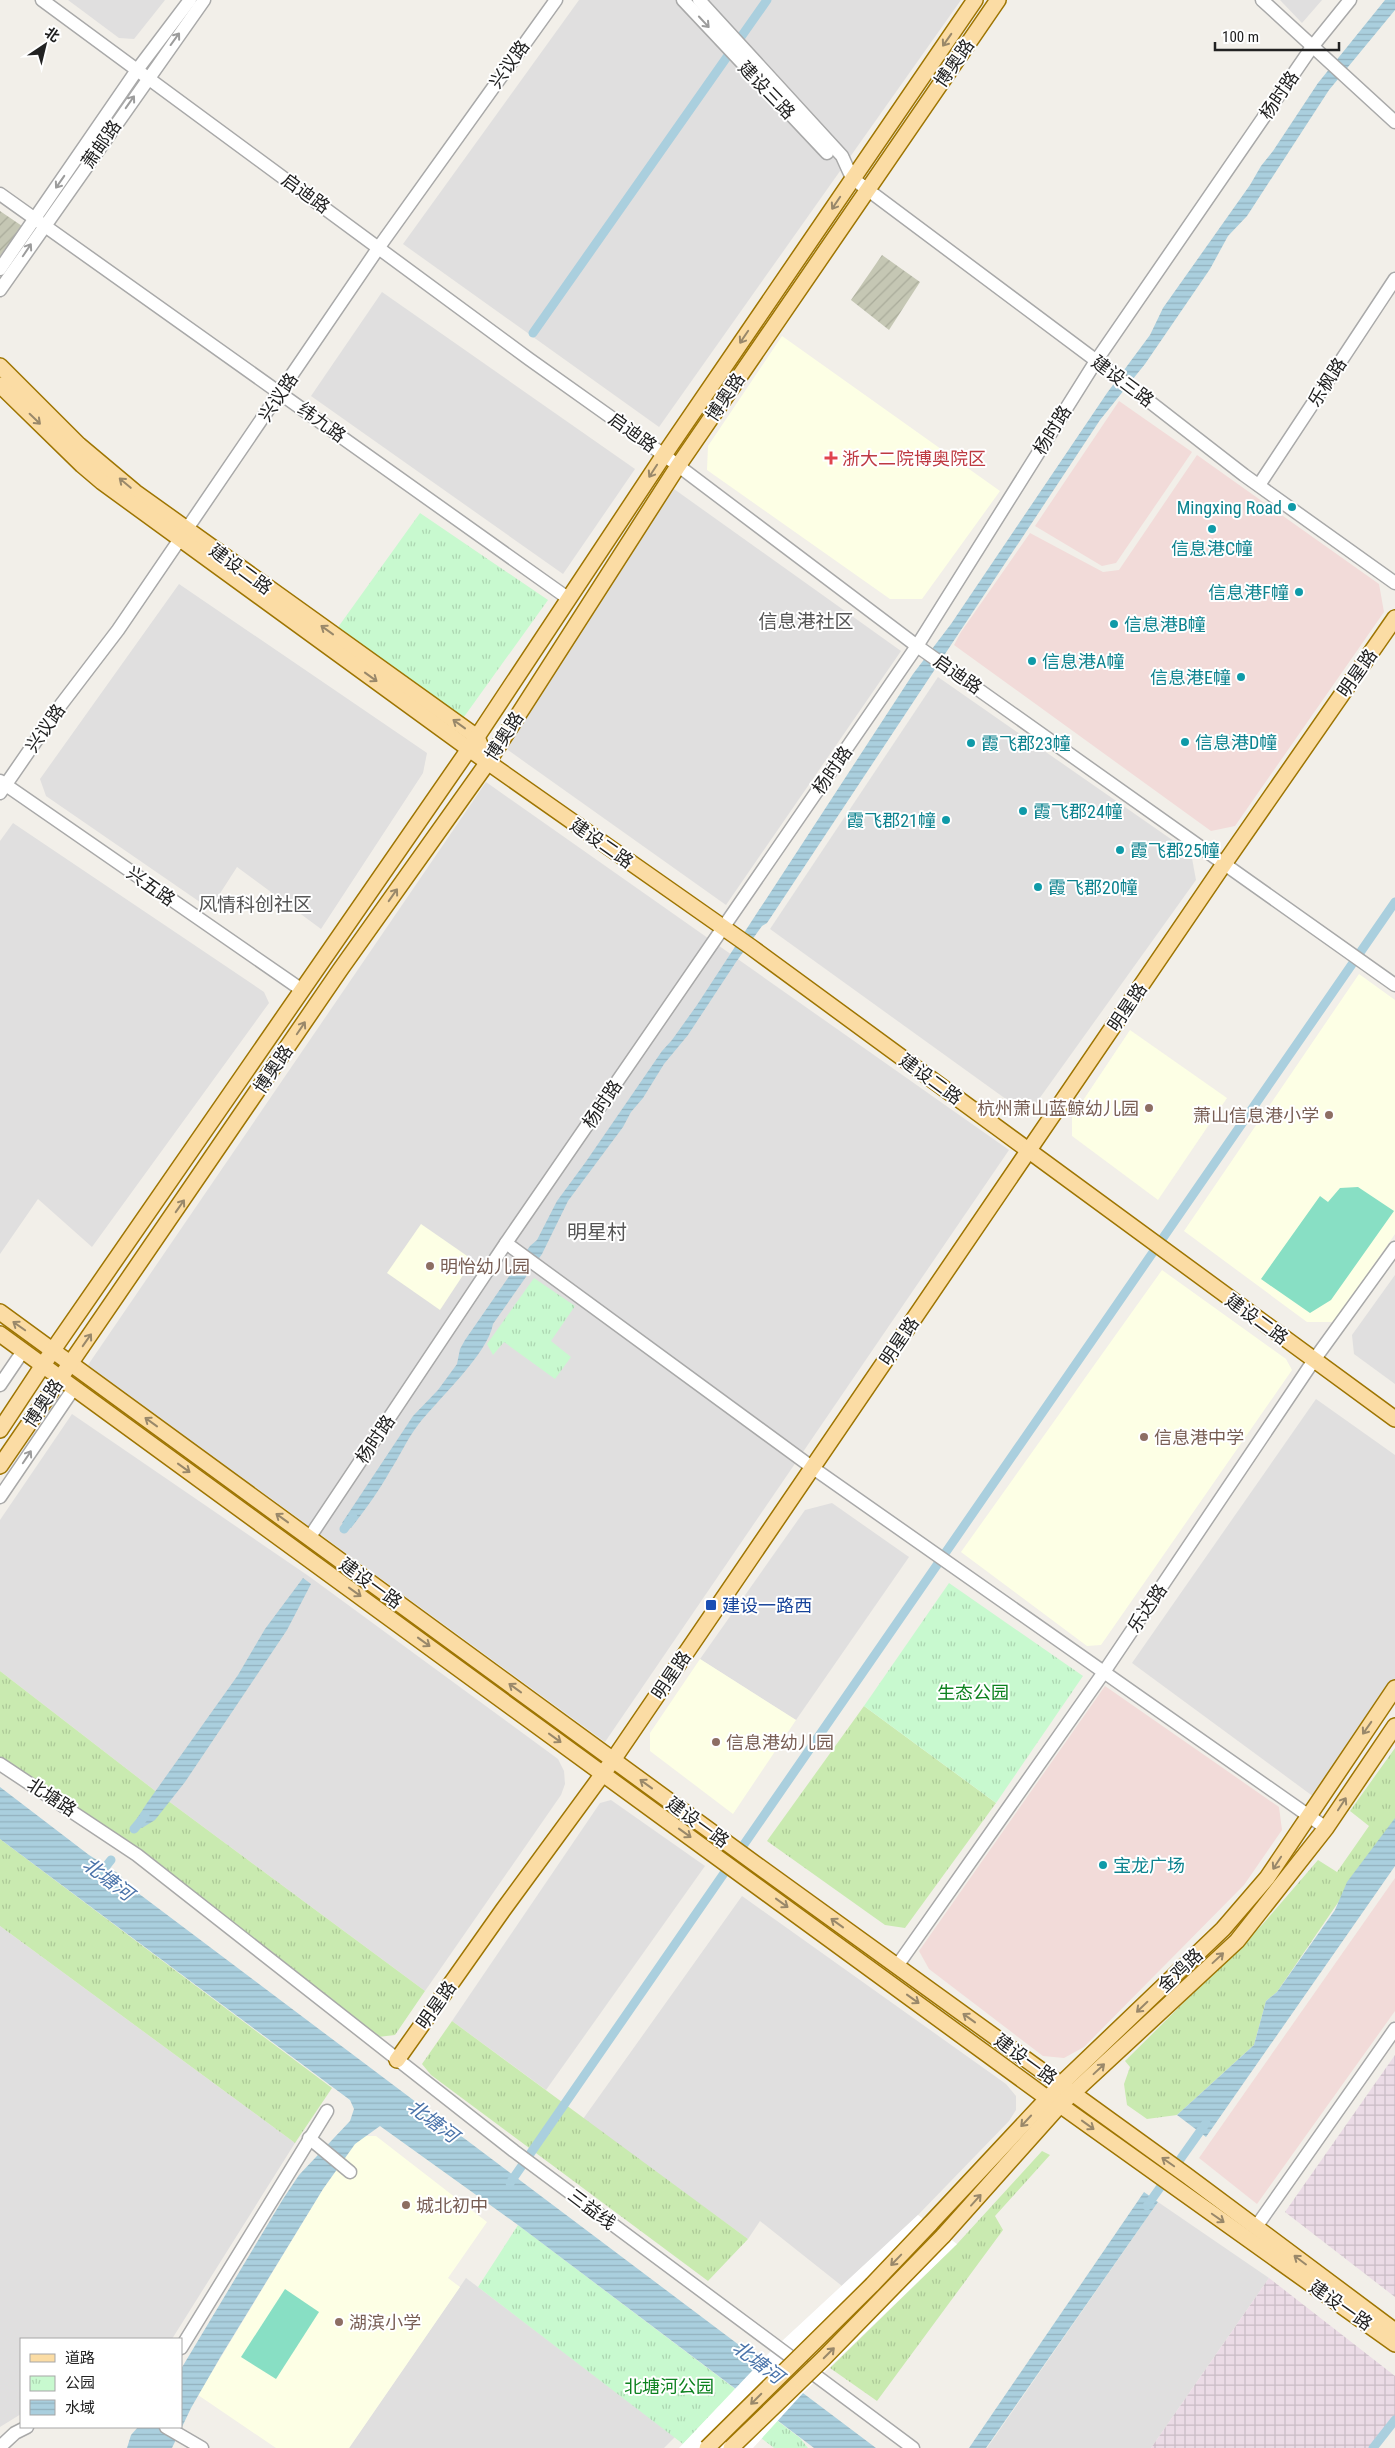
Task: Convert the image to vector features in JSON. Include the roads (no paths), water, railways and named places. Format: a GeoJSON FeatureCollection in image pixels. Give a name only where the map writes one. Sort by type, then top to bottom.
{"type":"FeatureCollection","features":[{"type":"Feature","properties":{"kind":"main road","name":"博奥路"},"geometry":{"type":"LineString","coordinates":[[0,1430],[53,1350],[473,743],[664,455],[975,0]]}},
{"type":"Feature","properties":{"kind":"main road","name":"博奥路"},"geometry":{"type":"LineString","coordinates":[[0,1466],[340,970],[488,762],[678,466],[998,0]]}},
{"type":"Feature","properties":{"kind":"main road","name":"建设二路"},"geometry":{"type":"LineString","coordinates":[[0,366],[79,445],[184,534]]}},
{"type":"Feature","properties":{"kind":"main road","name":"建设二路"},"geometry":{"type":"LineString","coordinates":[[0,385],[82,465],[184,534],[473,743]]}},
{"type":"Feature","properties":{"kind":"main road","name":"明星路"},"geometry":{"type":"LineString","coordinates":[[397,2060],[613,1760],[1224,864],[1395,618]]}},
{"type":"Feature","properties":{"kind":"main road"},"geometry":{"type":"LineString","coordinates":[[473,743],[488,762]]}},
{"type":"Feature","properties":{"kind":"main road","name":"建设二路"},"geometry":{"type":"LineString","coordinates":[[488,762],[751,948],[1395,1419]]}},
{"type":"Feature","properties":{"kind":"main road","name":"建设一路"},"geometry":{"type":"LineString","coordinates":[[0,1312],[751,1861],[1067,2088],[1150,2150],[1186,2174],[1395,2331]]}},
{"type":"Feature","properties":{"kind":"main road","name":"建设一路"},"geometry":{"type":"LineString","coordinates":[[0,1334],[1054,2102],[1395,2344]]}},
{"type":"Feature","properties":{"kind":"main road","name":"金鸡路"},"geometry":{"type":"LineString","coordinates":[[707,2448],[1054,2102],[1223,1929],[1267,1878],[1395,1688]]}},
{"type":"Feature","properties":{"kind":"main road","name":"金鸡路"},"geometry":{"type":"LineString","coordinates":[[1067,2088],[1237,1941],[1326,1828],[1395,1726]]}},
{"type":"Feature","properties":{"kind":"main road","name":"金鸡路"},"geometry":{"type":"LineString","coordinates":[[731,2448],[824,2358],[943,2236],[1054,2102]]}},
{"type":"Feature","properties":{"kind":"street","name":"启迪路"},"geometry":{"type":"LineString","coordinates":[[42,0],[529,359],[664,455],[921,649],[947,665],[1395,985]]}},
{"type":"Feature","properties":{"kind":"street"},"geometry":{"type":"LineString","coordinates":[[0,269],[39,222],[142,74],[190,0]]}},
{"type":"Feature","properties":{"kind":"street"},"geometry":{"type":"LineString","coordinates":[[142,74],[204,0]]}},
{"type":"Feature","properties":{"kind":"street","name":"兴议路"},"geometry":{"type":"LineString","coordinates":[[2,786],[184,534],[379,247],[556,0]]}},
{"type":"Feature","properties":{"kind":"street","name":"建设三路"},"geometry":{"type":"LineString","coordinates":[[683,0],[728,40],[842,156],[852,178],[1259,485],[1395,583]]}},
{"type":"Feature","properties":{"kind":"street","name":"建设三路"},"geometry":{"type":"LineString","coordinates":[[699,0],[728,40]]}},
{"type":"Feature","properties":{"kind":"street"},"geometry":{"type":"LineString","coordinates":[[1262,0],[1395,122]]}},
{"type":"Feature","properties":{"kind":"street","name":"杨时路"},"geometry":{"type":"LineString","coordinates":[[309,1538],[506,1243],[728,932],[921,649],[1096,361],[1312,47],[1350,0]]}},
{"type":"Feature","properties":{"kind":"street","name":"纬九路"},"geometry":{"type":"LineString","coordinates":[[0,194],[569,599]]}},
{"type":"Feature","properties":{"kind":"street"},"geometry":{"type":"LineString","coordinates":[[0,290],[39,222]]}},
{"type":"Feature","properties":{"kind":"street","name":"乐枫路"},"geometry":{"type":"LineString","coordinates":[[1259,485],[1395,279]]}},
{"type":"Feature","properties":{"kind":"street","name":"兴五路"},"geometry":{"type":"LineString","coordinates":[[2,786],[302,990]]}},
{"type":"Feature","properties":{"kind":"street"},"geometry":{"type":"LineString","coordinates":[[506,1243],[813,1468],[1326,1828]]}},
{"type":"Feature","properties":{"kind":"street","name":"乐达路"},"geometry":{"type":"LineString","coordinates":[[897,1966],[1104,1672],[1314,1360],[1395,1248]]}},
{"type":"Feature","properties":{"kind":"street"},"geometry":{"type":"LineString","coordinates":[[0,1385],[24,1351]]}},
{"type":"Feature","properties":{"kind":"street"},"geometry":{"type":"LineString","coordinates":[[0,1497],[74,1388]]}},
{"type":"Feature","properties":{"kind":"street","name":"北塘路"},"geometry":{"type":"LineString","coordinates":[[0,1764],[103,1831],[208,1909],[277,1964]]}},
{"type":"Feature","properties":{"kind":"street","name":"三益线"},"geometry":{"type":"LineString","coordinates":[[277,1964],[397,2060],[540,2170],[913,2448]]}},
{"type":"Feature","properties":{"kind":"street"},"geometry":{"type":"LineString","coordinates":[[1256,2227],[1395,2029]]}},
{"type":"Feature","properties":{"kind":"street"},"geometry":{"type":"LineString","coordinates":[[182,2346],[313,2142],[327,2111]]}},
{"type":"Feature","properties":{"kind":"street"},"geometry":{"type":"LineString","coordinates":[[313,2142],[348,2170]]}},
{"type":"Feature","properties":{"kind":"street"},"geometry":{"type":"LineString","coordinates":[[0,2447],[15,2433],[25,2428]]}},
{"type":"Feature","properties":{"kind":"street"},"geometry":{"type":"LineString","coordinates":[[168,2428],[183,2435],[202,2448]]}},
{"type":"Feature","properties":{"kind":"water"},"geometry":{"type":"Polygon","coordinates":[[[1385,0],[1395,0],[1395,10],[1329,90],[1247,216],[1228,236],[1210,269],[1145,364],[1100,420],[767,923],[762,926],[736,962],[688,1035],[664,1064],[623,1127],[568,1201],[542,1254],[493,1324],[482,1349],[414,1430],[381,1486],[351,1528],[342,1523],[413,1416],[438,1390],[457,1364],[460,1349],[465,1340],[530,1246],[537,1240],[557,1201],[662,1051],[697,1005],[913,674],[951,624],[1107,393],[1150,335],[1163,308],[1250,185],[1318,83],[1385,0]]]}},
{"type":"Feature","properties":{"kind":"water"},"geometry":{"type":"Polygon","coordinates":[[[303,1578],[311,1584],[287,1630],[185,1782],[155,1820],[142,1828],[137,1825],[136,1820],[147,1803],[238,1675],[265,1629],[303,1578]]]}},
{"type":"Feature","properties":{"kind":"water","name":"北塘河"},"geometry":{"type":"Polygon","coordinates":[[[0,1787],[89,1855],[119,1874],[130,1887],[876,2448],[814,2448],[518,2225],[380,2126],[355,2144],[323,2189],[221,2356],[182,2427],[182,2367],[283,2199],[299,2175],[350,2121],[354,2109],[350,2100],[0,1839],[0,1787]]]}},
{"type":"Feature","properties":{"kind":"water"},"geometry":{"type":"Polygon","coordinates":[[[1395,1818],[1395,1866],[1206,2137],[1177,2115],[1254,2045],[1266,2001],[1277,1992],[1335,1910],[1347,1882],[1395,1818]]]}},
{"type":"Feature","properties":{"kind":"water"},"geometry":{"type":"Polygon","coordinates":[[[1144,2192],[1158,2202],[986,2448],[969,2448],[1144,2192]]]}},
{"type":"Feature","properties":{"kind":"water"},"geometry":{"type":"Polygon","coordinates":[[[137,2428],[182,2428],[172,2448],[127,2448],[131,2435],[137,2428]]]}},
{"type":"Feature","properties":{"kind":"waterway"},"geometry":{"type":"LineString","coordinates":[[533,333],[767,0]]}},
{"type":"Feature","properties":{"kind":"waterway"},"geometry":{"type":"LineString","coordinates":[[510,2183],[1395,902]]}},
{"type":"Feature","properties":{"kind":"waterway"},"geometry":{"type":"LineString","coordinates":[[344,1529],[353,1517]]}},
{"type":"Feature","properties":{"kind":"waterway"},"geometry":{"type":"LineString","coordinates":[[134,1829],[145,1816]]}},
{"type":"Feature","properties":{"kind":"waterway","name":"北塘河"},"geometry":{"type":"LineString","coordinates":[[99,1875],[111,1860]]}},
{"type":"Feature","properties":{"kind":"waterway"},"geometry":{"type":"LineString","coordinates":[[1147,2206],[1206,2123]]}},
{"type":"Feature","properties":{"kind":"waterway"},"geometry":{"type":"LineString","coordinates":[[1373,2448],[1395,2420]]}},
{"type":"Feature","properties":{"kind":"place","name":"浙大二院博奥院区"},"geometry":{"type":"Point","coordinates":[831,458]}},
{"type":"Feature","properties":{"kind":"place","name":"Mingxing Road"},"geometry":{"type":"Point","coordinates":[1292,507]}},
{"type":"Feature","properties":{"kind":"place","name":"信息港C幢"},"geometry":{"type":"Point","coordinates":[1212,529]}},
{"type":"Feature","properties":{"kind":"place","name":"信息港F幢"},"geometry":{"type":"Point","coordinates":[1299,592]}},
{"type":"Feature","properties":{"kind":"place","name":"信息港B幢"},"geometry":{"type":"Point","coordinates":[1114,624]}},
{"type":"Feature","properties":{"kind":"place","name":"信息港A幢"},"geometry":{"type":"Point","coordinates":[1032,661]}},
{"type":"Feature","properties":{"kind":"place","name":"信息港E幢"},"geometry":{"type":"Point","coordinates":[1241,677]}},
{"type":"Feature","properties":{"kind":"place","name":"信息港D幢"},"geometry":{"type":"Point","coordinates":[1185,742]}},
{"type":"Feature","properties":{"kind":"place","name":"霞飞郡23幢"},"geometry":{"type":"Point","coordinates":[971,743]}},
{"type":"Feature","properties":{"kind":"place","name":"霞飞郡24幢"},"geometry":{"type":"Point","coordinates":[1023,811]}},
{"type":"Feature","properties":{"kind":"place","name":"霞飞郡21幢"},"geometry":{"type":"Point","coordinates":[946,820]}},
{"type":"Feature","properties":{"kind":"place","name":"霞飞郡25幢"},"geometry":{"type":"Point","coordinates":[1120,850]}},
{"type":"Feature","properties":{"kind":"place","name":"霞飞郡20幢"},"geometry":{"type":"Point","coordinates":[1038,887]}},
{"type":"Feature","properties":{"kind":"place","name":"杭州萧山蓝鲸幼儿园"},"geometry":{"type":"Point","coordinates":[1149,1108]}},
{"type":"Feature","properties":{"kind":"place","name":"萧山信息港小学"},"geometry":{"type":"Point","coordinates":[1329,1115]}},
{"type":"Feature","properties":{"kind":"place","name":"明怡幼儿园"},"geometry":{"type":"Point","coordinates":[430,1266]}},
{"type":"Feature","properties":{"kind":"place","name":"信息港中学"},"geometry":{"type":"Point","coordinates":[1144,1437]}},
{"type":"Feature","properties":{"kind":"place","name":"建设一路西"},"geometry":{"type":"Point","coordinates":[711,1605]}},
{"type":"Feature","properties":{"kind":"place","name":"信息港幼儿园"},"geometry":{"type":"Point","coordinates":[716,1742]}},
{"type":"Feature","properties":{"kind":"place","name":"宝龙广场"},"geometry":{"type":"Point","coordinates":[1103,1865]}},
{"type":"Feature","properties":{"kind":"place","name":"城北初中"},"geometry":{"type":"Point","coordinates":[406,2205]}},
{"type":"Feature","properties":{"kind":"place","name":"湖滨小学"},"geometry":{"type":"Point","coordinates":[339,2322]}},
{"type":"Feature","properties":{"kind":"district","name":"信息港社区"},"geometry":{"type":"Point","coordinates":[806,621]}},
{"type":"Feature","properties":{"kind":"district","name":"风情科创社区"},"geometry":{"type":"Point","coordinates":[255,904]}},
{"type":"Feature","properties":{"kind":"district","name":"明星村"},"geometry":{"type":"Point","coordinates":[597,1232]}},
{"type":"Feature","properties":{"kind":"park label","name":"生态公园"},"geometry":{"type":"Point","coordinates":[973,1692]}},
{"type":"Feature","properties":{"kind":"park label","name":"北塘河公园"},"geometry":{"type":"Point","coordinates":[669,2386]}}]}
